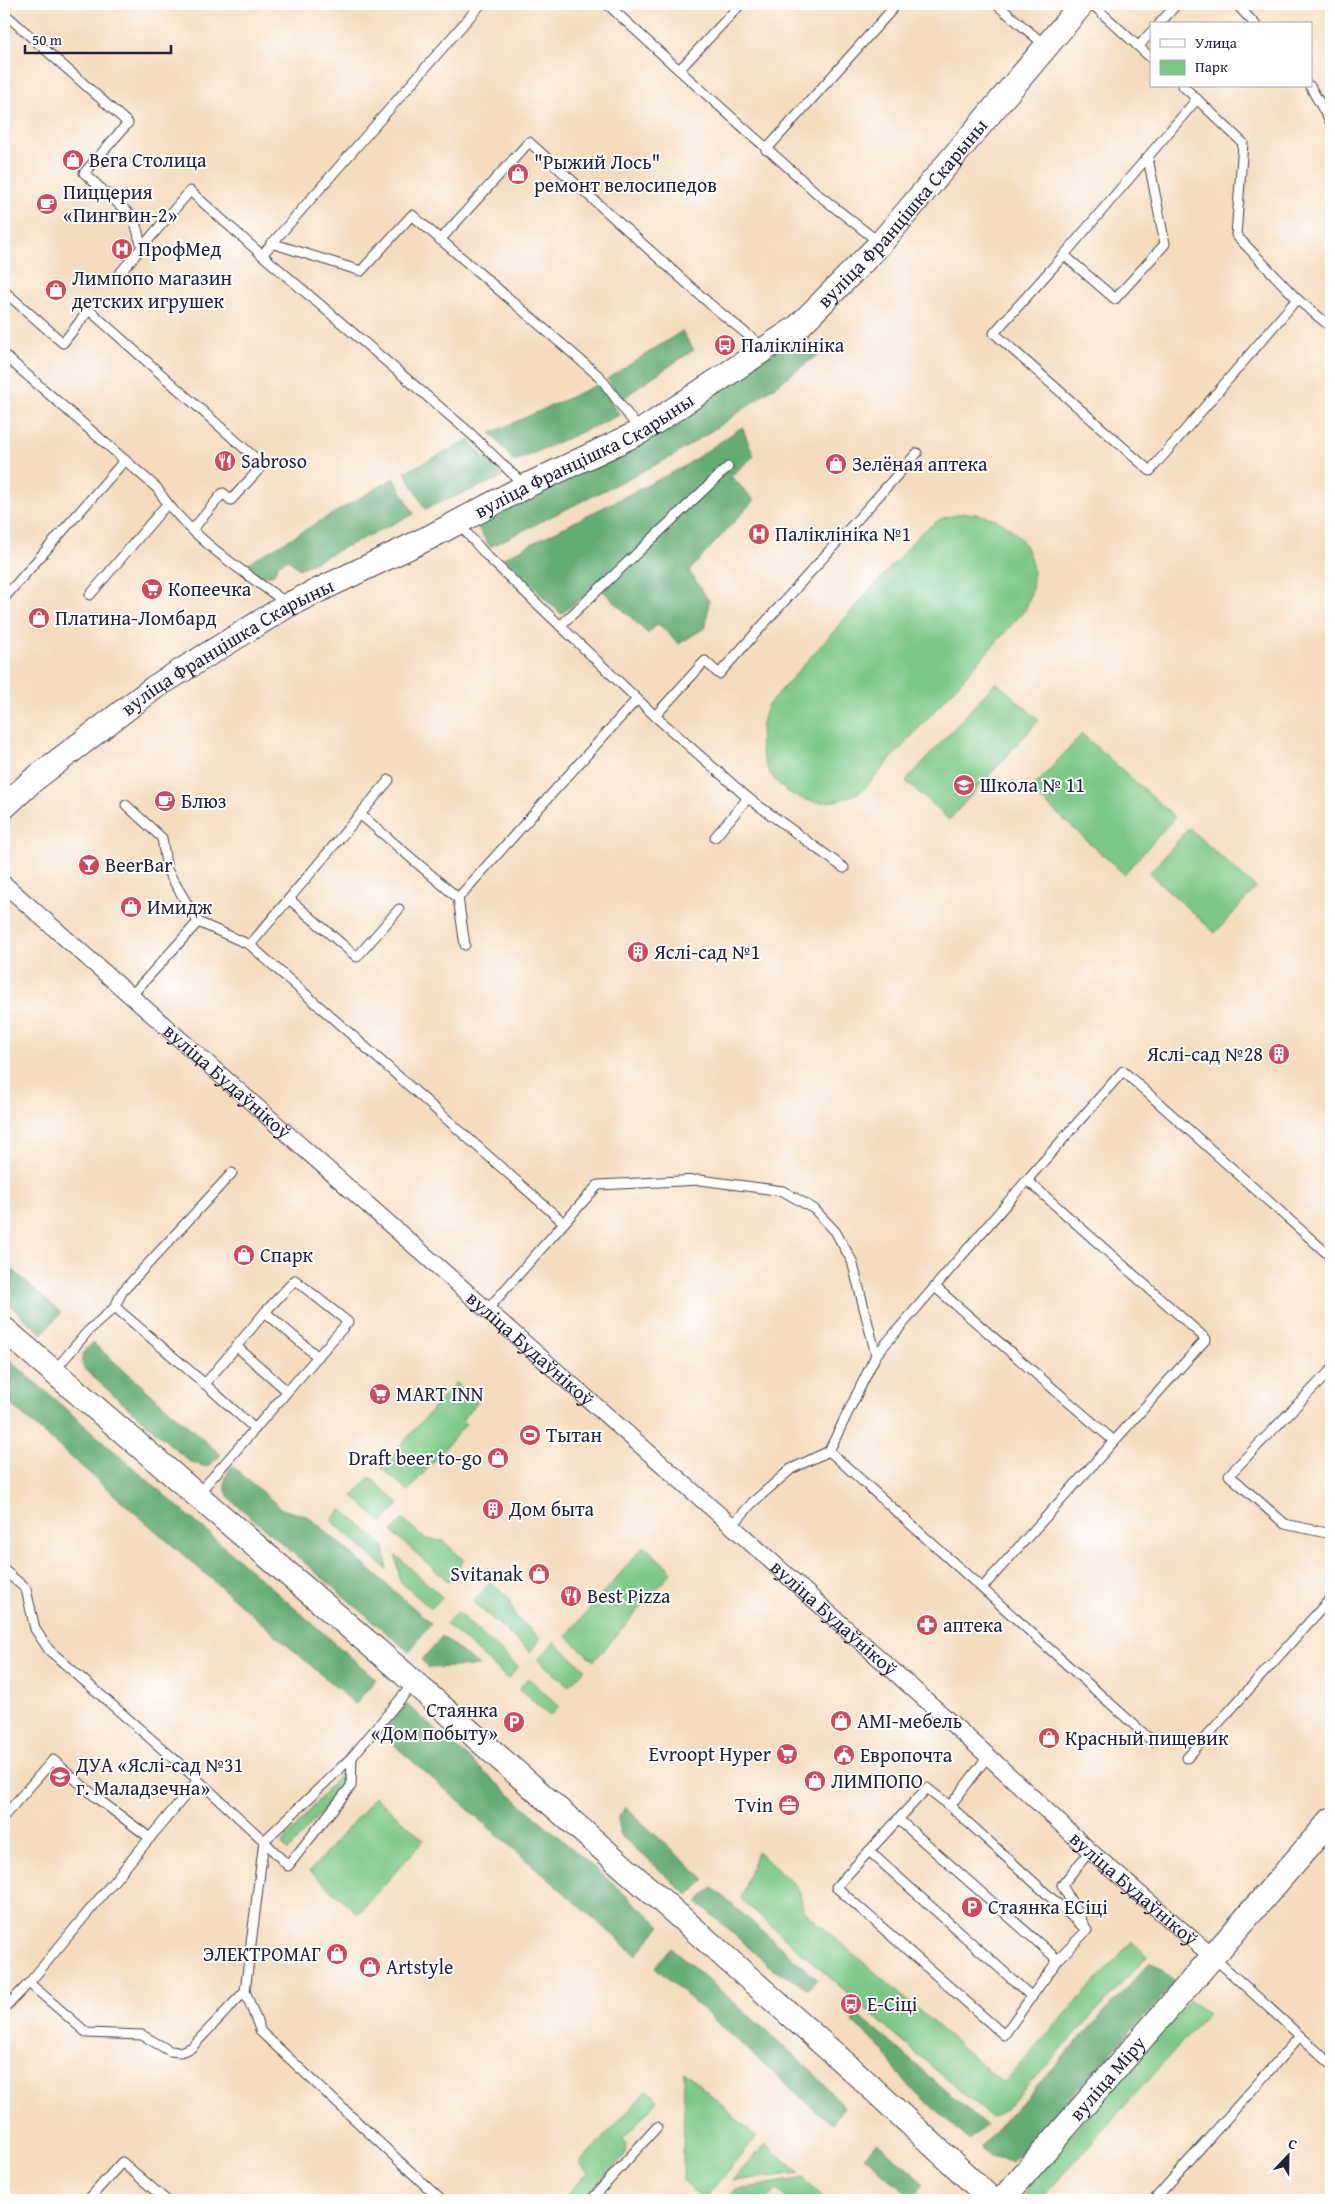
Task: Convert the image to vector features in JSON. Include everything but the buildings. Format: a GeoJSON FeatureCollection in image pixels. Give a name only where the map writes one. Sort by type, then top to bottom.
{"type":"FeatureCollection","features":[{"type":"Feature","properties":{"kind":"main road","name":"вуліца Францішка Скарыны"},"geometry":{"type":"LineString","coordinates":[[4,807],[32,781],[156,687],[288,604],[458,522],[526,486],[640,432],[798,328],[880,244],[1082,4]]}},
{"type":"Feature","properties":{"kind":"main road"},"geometry":{"type":"LineString","coordinates":[[4,1329],[413,1683],[836,2055],[992,2200]]}},
{"type":"Feature","properties":{"kind":"main road","name":"вуліца Міру"},"geometry":{"type":"LineString","coordinates":[[1002,2200],[1331,1820]]}},
{"type":"Feature","properties":{"kind":"street","name":"вуліца Будаўнікоў"},"geometry":{"type":"LineString","coordinates":[[4,884],[732,1526],[988,1756],[1090,1851],[1213,1957]]}},
{"type":"Feature","properties":{"kind":"lane"},"geometry":{"type":"LineString","coordinates":[[262,255],[481,4]]}},
{"type":"Feature","properties":{"kind":"lane"},"geometry":{"type":"LineString","coordinates":[[607,4],[766,150],[880,244]]}},
{"type":"Feature","properties":{"kind":"lane"},"geometry":{"type":"LineString","coordinates":[[679,70],[740,5],[738,4]]}},
{"type":"Feature","properties":{"kind":"lane"},"geometry":{"type":"LineString","coordinates":[[766,150],[896,4]]}},
{"type":"Feature","properties":{"kind":"lane"},"geometry":{"type":"LineString","coordinates":[[996,4],[1046,46]]}},
{"type":"Feature","properties":{"kind":"lane"},"geometry":{"type":"LineString","coordinates":[[1092,4],[1150,57]]}},
{"type":"Feature","properties":{"kind":"lane"},"geometry":{"type":"LineString","coordinates":[[1161,22],[1177,4]]}},
{"type":"Feature","properties":{"kind":"lane"},"geometry":{"type":"LineString","coordinates":[[1236,4],[1253,22]]}},
{"type":"Feature","properties":{"kind":"lane"},"geometry":{"type":"LineString","coordinates":[[4,13],[128,123],[84,173],[134,218],[142,248]]}},
{"type":"Feature","properties":{"kind":"lane"},"geometry":{"type":"LineString","coordinates":[[1139,46],[1150,33]]}},
{"type":"Feature","properties":{"kind":"lane"},"geometry":{"type":"LineString","coordinates":[[1185,88],[1243,143],[1236,235],[1297,299],[1331,327]]}},
{"type":"Feature","properties":{"kind":"lane"},"geometry":{"type":"LineString","coordinates":[[1311,88],[1331,122]]}},
{"type":"Feature","properties":{"kind":"lane"},"geometry":{"type":"LineString","coordinates":[[1197,99],[1064,255],[994,333],[1150,471],[1297,299]]}},
{"type":"Feature","properties":{"kind":"lane"},"geometry":{"type":"LineString","coordinates":[[440,240],[529,142],[711,305],[766,350]]}},
{"type":"Feature","properties":{"kind":"lane"},"geometry":{"type":"LineString","coordinates":[[1064,255],[1115,299],[1164,244],[1148,158]]}},
{"type":"Feature","properties":{"kind":"lane"},"geometry":{"type":"LineString","coordinates":[[114,280],[190,191],[470,433],[526,486]]}},
{"type":"Feature","properties":{"kind":"lane"},"geometry":{"type":"LineString","coordinates":[[271,244],[361,271],[412,216],[600,377],[640,432]]}},
{"type":"Feature","properties":{"kind":"lane"},"geometry":{"type":"LineString","coordinates":[[4,291],[63,343],[89,310],[262,465],[231,500],[223,493],[193,530]]}},
{"type":"Feature","properties":{"kind":"lane"},"geometry":{"type":"LineString","coordinates":[[4,355],[158,488],[167,504],[193,530],[233,564],[288,604]]}},
{"type":"Feature","properties":{"kind":"lane"},"geometry":{"type":"LineString","coordinates":[[655,716],[705,661],[719,674],[917,454]]}},
{"type":"Feature","properties":{"kind":"lane"},"geometry":{"type":"LineString","coordinates":[[4,598],[125,460]]}},
{"type":"Feature","properties":{"kind":"lane"},"geometry":{"type":"LineString","coordinates":[[560,626],[728,466]]}},
{"type":"Feature","properties":{"kind":"lane"},"geometry":{"type":"LineString","coordinates":[[90,595],[167,504]]}},
{"type":"Feature","properties":{"kind":"lane"},"geometry":{"type":"LineString","coordinates":[[458,522],[487,556],[636,699],[748,798],[844,868]]}},
{"type":"Feature","properties":{"kind":"lane"},"geometry":{"type":"LineString","coordinates":[[458,898],[636,699]]}},
{"type":"Feature","properties":{"kind":"lane"},"geometry":{"type":"LineString","coordinates":[[250,945],[389,780]]}},
{"type":"Feature","properties":{"kind":"lane"},"geometry":{"type":"LineString","coordinates":[[715,837],[748,798]]}},
{"type":"Feature","properties":{"kind":"lane"},"geometry":{"type":"LineString","coordinates":[[126,805],[162,838],[167,870],[198,922],[250,945],[564,1223]]}},
{"type":"Feature","properties":{"kind":"lane"},"geometry":{"type":"LineString","coordinates":[[361,815],[458,898],[465,945]]}},
{"type":"Feature","properties":{"kind":"lane"},"geometry":{"type":"LineString","coordinates":[[289,899],[357,957],[399,909]]}},
{"type":"Feature","properties":{"kind":"lane"},"geometry":{"type":"LineString","coordinates":[[130,997],[198,922]]}},
{"type":"Feature","properties":{"kind":"lane"},"geometry":{"type":"LineString","coordinates":[[732,1526],[752,1503],[791,1469],[829,1451],[876,1355],[1123,1071],[1331,1257]]}},
{"type":"Feature","properties":{"kind":"lane"},"geometry":{"type":"LineString","coordinates":[[53,1373],[88,1330],[114,1307],[122,1292],[232,1173]]}},
{"type":"Feature","properties":{"kind":"lane"},"geometry":{"type":"LineString","coordinates":[[487,1310],[598,1186],[700,1180],[783,1192],[814,1209],[836,1231],[852,1261],[876,1355]]}},
{"type":"Feature","properties":{"kind":"lane"},"geometry":{"type":"LineString","coordinates":[[982,1588],[1206,1339],[1027,1180]]}},
{"type":"Feature","properties":{"kind":"lane"},"geometry":{"type":"LineString","coordinates":[[196,1496],[348,1322],[295,1280],[265,1312],[205,1384]]}},
{"type":"Feature","properties":{"kind":"lane"},"geometry":{"type":"LineString","coordinates":[[935,1287],[1114,1441]]}},
{"type":"Feature","properties":{"kind":"lane"},"geometry":{"type":"LineString","coordinates":[[114,1307],[255,1429]]}},
{"type":"Feature","properties":{"kind":"lane"},"geometry":{"type":"LineString","coordinates":[[265,1312],[318,1357]]}},
{"type":"Feature","properties":{"kind":"lane"},"geometry":{"type":"LineString","coordinates":[[236,1346],[287,1391]]}},
{"type":"Feature","properties":{"kind":"lane"},"geometry":{"type":"LineString","coordinates":[[1331,1370],[1229,1475],[1285,1524],[1331,1534]]}},
{"type":"Feature","properties":{"kind":"lane"},"geometry":{"type":"LineString","coordinates":[[829,1451],[1152,1740]]}},
{"type":"Feature","properties":{"kind":"lane"},"geometry":{"type":"LineString","coordinates":[[4,1570],[26,1589],[35,1629],[50,1650],[198,1780],[288,1866],[351,1786],[352,1757]]}},
{"type":"Feature","properties":{"kind":"lane"},"geometry":{"type":"LineString","coordinates":[[1187,1758],[1331,1598]]}},
{"type":"Feature","properties":{"kind":"lane"},"geometry":{"type":"LineString","coordinates":[[413,1683],[352,1757],[264,1841],[244,1991],[261,2032],[441,2200]]}},
{"type":"Feature","properties":{"kind":"lane"},"geometry":{"type":"LineString","coordinates":[[950,1806],[988,1756]]}},
{"type":"Feature","properties":{"kind":"lane"},"geometry":{"type":"LineString","coordinates":[[4,1816],[53,1760],[98,1799],[150,1838]]}},
{"type":"Feature","properties":{"kind":"lane"},"geometry":{"type":"LineString","coordinates":[[4,2009],[30,1983],[198,1780]]}},
{"type":"Feature","properties":{"kind":"lane"},"geometry":{"type":"LineString","coordinates":[[928,1788],[1087,1930],[1058,1960],[1004,2035],[836,1886],[928,1788]]}},
{"type":"Feature","properties":{"kind":"lane"},"geometry":{"type":"LineString","coordinates":[[898,1819],[1058,1960]]}},
{"type":"Feature","properties":{"kind":"lane"},"geometry":{"type":"LineString","coordinates":[[869,1851],[1032,1997]]}},
{"type":"Feature","properties":{"kind":"lane"},"geometry":{"type":"LineString","coordinates":[[1087,1930],[1062,1885],[1090,1851]]}},
{"type":"Feature","properties":{"kind":"lane"},"geometry":{"type":"LineString","coordinates":[[1213,1957],[1331,2064]]}},
{"type":"Feature","properties":{"kind":"lane"},"geometry":{"type":"LineString","coordinates":[[30,1983],[87,2033],[142,2035],[170,2050],[180,2052],[191,2048],[244,1991]]}},
{"type":"Feature","properties":{"kind":"lane"},"geometry":{"type":"LineString","coordinates":[[1154,2200],[1300,2036]]}},
{"type":"Feature","properties":{"kind":"lane"},"geometry":{"type":"LineString","coordinates":[[591,2200],[657,2127]]}},
{"type":"Feature","properties":{"kind":"lane"},"geometry":{"type":"LineString","coordinates":[[88,2200],[122,2162],[166,2200]]}},
{"type":"Feature","properties":{"kind":"green space"},"geometry":{"type":"Polygon","coordinates":[[[682,331],[694,350],[639,386],[622,400],[607,379],[682,331]]]}},
{"type":"Feature","properties":{"kind":"green space"},"geometry":{"type":"Polygon","coordinates":[[[800,337],[818,355],[728,420],[673,456],[490,547],[476,525],[800,337]]]}},
{"type":"Feature","properties":{"kind":"green space"},"geometry":{"type":"Polygon","coordinates":[[[599,384],[620,415],[514,462],[491,433],[599,384]]]}},
{"type":"Feature","properties":{"kind":"green space"},"geometry":{"type":"Polygon","coordinates":[[[742,427],[754,456],[731,476],[754,500],[689,571],[709,601],[706,627],[679,644],[658,624],[648,634],[598,586],[561,614],[503,558],[683,467],[742,427]]]}},
{"type":"Feature","properties":{"kind":"green space"},"geometry":{"type":"Polygon","coordinates":[[[469,440],[503,477],[425,509],[405,472],[469,440]]]}},
{"type":"Feature","properties":{"kind":"green space"},"geometry":{"type":"Polygon","coordinates":[[[394,478],[414,514],[299,569],[288,559],[278,565],[274,574],[263,577],[250,572],[245,565],[394,478]]]}},
{"type":"Feature","properties":{"kind":"green space"},"geometry":{"type":"Polygon","coordinates":[[[964,513],[983,515],[1000,522],[1014,531],[1024,544],[1030,558],[1033,574],[1031,592],[1025,610],[864,789],[841,800],[819,802],[798,797],[781,787],[769,771],[762,752],[761,729],[768,705],[920,534],[940,519],[964,513]]]}},
{"type":"Feature","properties":{"kind":"green space"},"geometry":{"type":"Polygon","coordinates":[[[996,682],[1039,720],[949,820],[906,781],[996,682]]]}},
{"type":"Feature","properties":{"kind":"green space"},"geometry":{"type":"Polygon","coordinates":[[[1082,734],[1175,817],[1124,874],[1031,790],[1082,734]]]}},
{"type":"Feature","properties":{"kind":"green space"},"geometry":{"type":"Polygon","coordinates":[[[1189,828],[1256,888],[1215,933],[1149,873],[1189,828]]]}},
{"type":"Feature","properties":{"kind":"green space"},"geometry":{"type":"Polygon","coordinates":[[[4,1262],[61,1313],[42,1334],[4,1300],[4,1262]]]}},
{"type":"Feature","properties":{"kind":"green space"},"geometry":{"type":"Polygon","coordinates":[[[93,1343],[221,1455],[207,1467],[190,1462],[84,1369],[83,1354],[93,1343]]]}},
{"type":"Feature","properties":{"kind":"green space"},"geometry":{"type":"Polygon","coordinates":[[[5,1356],[376,1679],[355,1704],[4,1399],[5,1356]]]}},
{"type":"Feature","properties":{"kind":"green space"},"geometry":{"type":"Polygon","coordinates":[[[456,1382],[479,1401],[462,1420],[466,1424],[408,1491],[381,1468],[456,1382]]]}},
{"type":"Feature","properties":{"kind":"green space"},"geometry":{"type":"Polygon","coordinates":[[[232,1466],[282,1509],[309,1517],[431,1623],[409,1652],[231,1500],[225,1483],[227,1474],[232,1466]]]}},
{"type":"Feature","properties":{"kind":"green space"},"geometry":{"type":"Polygon","coordinates":[[[370,1477],[399,1504],[382,1523],[353,1496],[370,1477]]]}},
{"type":"Feature","properties":{"kind":"green space"},"geometry":{"type":"Polygon","coordinates":[[[342,1509],[384,1546],[387,1570],[331,1520],[342,1509]]]}},
{"type":"Feature","properties":{"kind":"green space"},"geometry":{"type":"Polygon","coordinates":[[[403,1519],[425,1539],[443,1541],[464,1560],[449,1582],[392,1532],[403,1519]]]}},
{"type":"Feature","properties":{"kind":"green space"},"geometry":{"type":"Polygon","coordinates":[[[644,1546],[672,1571],[594,1661],[566,1636],[644,1546]]]}},
{"type":"Feature","properties":{"kind":"green space"},"geometry":{"type":"Polygon","coordinates":[[[396,1555],[442,1597],[431,1609],[400,1581],[396,1555]]]}},
{"type":"Feature","properties":{"kind":"green space"},"geometry":{"type":"Polygon","coordinates":[[[491,1582],[510,1599],[514,1615],[541,1639],[530,1652],[473,1602],[491,1582]]]}},
{"type":"Feature","properties":{"kind":"green space"},"geometry":{"type":"Polygon","coordinates":[[[457,1612],[518,1667],[508,1679],[446,1624],[457,1612]]]}},
{"type":"Feature","properties":{"kind":"green space"},"geometry":{"type":"Polygon","coordinates":[[[442,1636],[479,1666],[428,1668],[422,1660],[442,1636]]]}},
{"type":"Feature","properties":{"kind":"green space"},"geometry":{"type":"Polygon","coordinates":[[[554,1642],[585,1669],[569,1686],[538,1660],[554,1642]]]}},
{"type":"Feature","properties":{"kind":"green space"},"geometry":{"type":"Polygon","coordinates":[[[528,1678],[559,1706],[550,1716],[519,1689],[528,1678]]]}},
{"type":"Feature","properties":{"kind":"green space"},"geometry":{"type":"Polygon","coordinates":[[[406,1704],[661,1926],[636,1955],[380,1733],[406,1704]]]}},
{"type":"Feature","properties":{"kind":"green space"},"geometry":{"type":"Polygon","coordinates":[[[339,1775],[341,1789],[288,1851],[282,1844],[339,1775]]]}},
{"type":"Feature","properties":{"kind":"green space"},"geometry":{"type":"Polygon","coordinates":[[[375,1797],[424,1840],[358,1914],[310,1871],[375,1797]]]}},
{"type":"Feature","properties":{"kind":"green space"},"geometry":{"type":"Polygon","coordinates":[[[625,1807],[705,1880],[689,1896],[619,1834],[619,1817],[625,1807]]]}},
{"type":"Feature","properties":{"kind":"green space"},"geometry":{"type":"Polygon","coordinates":[[[757,1851],[796,1886],[800,1892],[803,1910],[1003,2083],[1131,1942],[1147,1956],[1006,2109],[991,2117],[741,1899],[757,1851]]]}},
{"type":"Feature","properties":{"kind":"green space"},"geometry":{"type":"Polygon","coordinates":[[[712,1887],[817,1979],[809,1989],[773,1969],[697,1902],[712,1887]]]}},
{"type":"Feature","properties":{"kind":"green space"},"geometry":{"type":"Polygon","coordinates":[[[672,1948],[813,2072],[844,2107],[832,2125],[655,1967],[672,1948]]]}},
{"type":"Feature","properties":{"kind":"green space"},"geometry":{"type":"Polygon","coordinates":[[[1151,1961],[1176,1982],[1011,2162],[990,2157],[981,2147],[1151,1961]]]}},
{"type":"Feature","properties":{"kind":"green space"},"geometry":{"type":"Polygon","coordinates":[[[1190,2001],[1208,2013],[1040,2200],[1030,2200],[1026,2197],[1031,2178],[1190,2001]]]}},
{"type":"Feature","properties":{"kind":"green space"},"geometry":{"type":"Polygon","coordinates":[[[859,2015],[985,2125],[969,2140],[912,2089],[892,2065],[885,2052],[851,2021],[859,2015]]]}},
{"type":"Feature","properties":{"kind":"green space"},"geometry":{"type":"Polygon","coordinates":[[[684,2071],[757,2137],[703,2200],[683,2181],[684,2071]]]}},
{"type":"Feature","properties":{"kind":"green space"},"geometry":{"type":"Polygon","coordinates":[[[648,2090],[658,2100],[623,2139],[626,2145],[625,2155],[584,2200],[571,2200],[566,2196],[588,2173],[579,2163],[648,2090]]]}},
{"type":"Feature","properties":{"kind":"green space"},"geometry":{"type":"Polygon","coordinates":[[[877,2142],[924,2183],[911,2198],[864,2156],[877,2142]]]}},
{"type":"Feature","properties":{"kind":"green space"},"geometry":{"type":"Polygon","coordinates":[[[765,2144],[800,2173],[732,2181],[765,2144]]]}},
{"type":"Feature","properties":{"kind":"green space"},"geometry":{"type":"Polygon","coordinates":[[[804,2178],[826,2200],[788,2200],[777,2190],[766,2200],[726,2200],[735,2190],[804,2178]]]}},
{"type":"Feature","properties":{"kind":"place","name":"Вега Столица"},"geometry":{"type":"Point","coordinates":[73,160]}},
{"type":"Feature","properties":{"kind":"place","name":"\"Рыжий Лось\" ремонт велосипедов"},"geometry":{"type":"Point","coordinates":[518,174]}},
{"type":"Feature","properties":{"kind":"place","name":"Пиццерия «Пингвин-2»"},"geometry":{"type":"Point","coordinates":[47,204]}},
{"type":"Feature","properties":{"kind":"place","name":"ПрофМед"},"geometry":{"type":"Point","coordinates":[122,249]}},
{"type":"Feature","properties":{"kind":"place","name":"Лимпопо магазин детских игрушек"},"geometry":{"type":"Point","coordinates":[56,290]}},
{"type":"Feature","properties":{"kind":"place","name":"Паліклініка"},"geometry":{"type":"Point","coordinates":[725,345]}},
{"type":"Feature","properties":{"kind":"place","name":"Sabroso"},"geometry":{"type":"Point","coordinates":[225,461]}},
{"type":"Feature","properties":{"kind":"place","name":"Зелёная аптека"},"geometry":{"type":"Point","coordinates":[836,464]}},
{"type":"Feature","properties":{"kind":"place","name":"Паліклініка №1"},"geometry":{"type":"Point","coordinates":[759,534]}},
{"type":"Feature","properties":{"kind":"place","name":"Копеечка"},"geometry":{"type":"Point","coordinates":[152,589]}},
{"type":"Feature","properties":{"kind":"place","name":"Платина-Ломбард"},"geometry":{"type":"Point","coordinates":[39,618]}},
{"type":"Feature","properties":{"kind":"place","name":"Школа № 11"},"geometry":{"type":"Point","coordinates":[964,785]}},
{"type":"Feature","properties":{"kind":"place","name":"Блюз"},"geometry":{"type":"Point","coordinates":[165,801]}},
{"type":"Feature","properties":{"kind":"place","name":"BeerBar"},"geometry":{"type":"Point","coordinates":[89,865]}},
{"type":"Feature","properties":{"kind":"place","name":"Имидж"},"geometry":{"type":"Point","coordinates":[131,907]}},
{"type":"Feature","properties":{"kind":"place","name":"Яслі-сад №1"},"geometry":{"type":"Point","coordinates":[638,952]}},
{"type":"Feature","properties":{"kind":"place","name":"Яслі-сад №28"},"geometry":{"type":"Point","coordinates":[1279,1054]}},
{"type":"Feature","properties":{"kind":"place","name":"Спарк"},"geometry":{"type":"Point","coordinates":[244,1255]}},
{"type":"Feature","properties":{"kind":"place","name":"MART INN"},"geometry":{"type":"Point","coordinates":[380,1394]}},
{"type":"Feature","properties":{"kind":"place","name":"Тытан"},"geometry":{"type":"Point","coordinates":[530,1435]}},
{"type":"Feature","properties":{"kind":"place","name":"Draft beer to-go"},"geometry":{"type":"Point","coordinates":[498,1458]}},
{"type":"Feature","properties":{"kind":"place","name":"Дом быта"},"geometry":{"type":"Point","coordinates":[493,1509]}},
{"type":"Feature","properties":{"kind":"place","name":"Svitanak"},"geometry":{"type":"Point","coordinates":[539,1574]}},
{"type":"Feature","properties":{"kind":"place","name":"Best Pizza"},"geometry":{"type":"Point","coordinates":[571,1596]}},
{"type":"Feature","properties":{"kind":"place","name":"аптека"},"geometry":{"type":"Point","coordinates":[927,1625]}},
{"type":"Feature","properties":{"kind":"place","name":"AMI-мебель"},"geometry":{"type":"Point","coordinates":[841,1721]}},
{"type":"Feature","properties":{"kind":"place","name":"Стаянка «Дом побыту»"},"geometry":{"type":"Point","coordinates":[514,1722]}},
{"type":"Feature","properties":{"kind":"place","name":"Красный пищевик"},"geometry":{"type":"Point","coordinates":[1049,1738]}},
{"type":"Feature","properties":{"kind":"place","name":"Evroopt Hyper"},"geometry":{"type":"Point","coordinates":[787,1754]}},
{"type":"Feature","properties":{"kind":"place","name":"Европочта"},"geometry":{"type":"Point","coordinates":[844,1755]}},
{"type":"Feature","properties":{"kind":"place","name":"ДУА «Яслі-сад №31 г. Маладзечна»"},"geometry":{"type":"Point","coordinates":[60,1777]}},
{"type":"Feature","properties":{"kind":"place","name":"ЛИМПОПО"},"geometry":{"type":"Point","coordinates":[815,1781]}},
{"type":"Feature","properties":{"kind":"place","name":"Tvin"},"geometry":{"type":"Point","coordinates":[789,1805]}},
{"type":"Feature","properties":{"kind":"place","name":"Стаянка ЕСіці"},"geometry":{"type":"Point","coordinates":[972,1907]}},
{"type":"Feature","properties":{"kind":"place","name":"ЭЛЕКТРОМАГ"},"geometry":{"type":"Point","coordinates":[337,1954]}},
{"type":"Feature","properties":{"kind":"place","name":"Artstyle"},"geometry":{"type":"Point","coordinates":[370,1967]}},
{"type":"Feature","properties":{"kind":"place","name":"Е-Сіці"},"geometry":{"type":"Point","coordinates":[851,2004]}}]}
